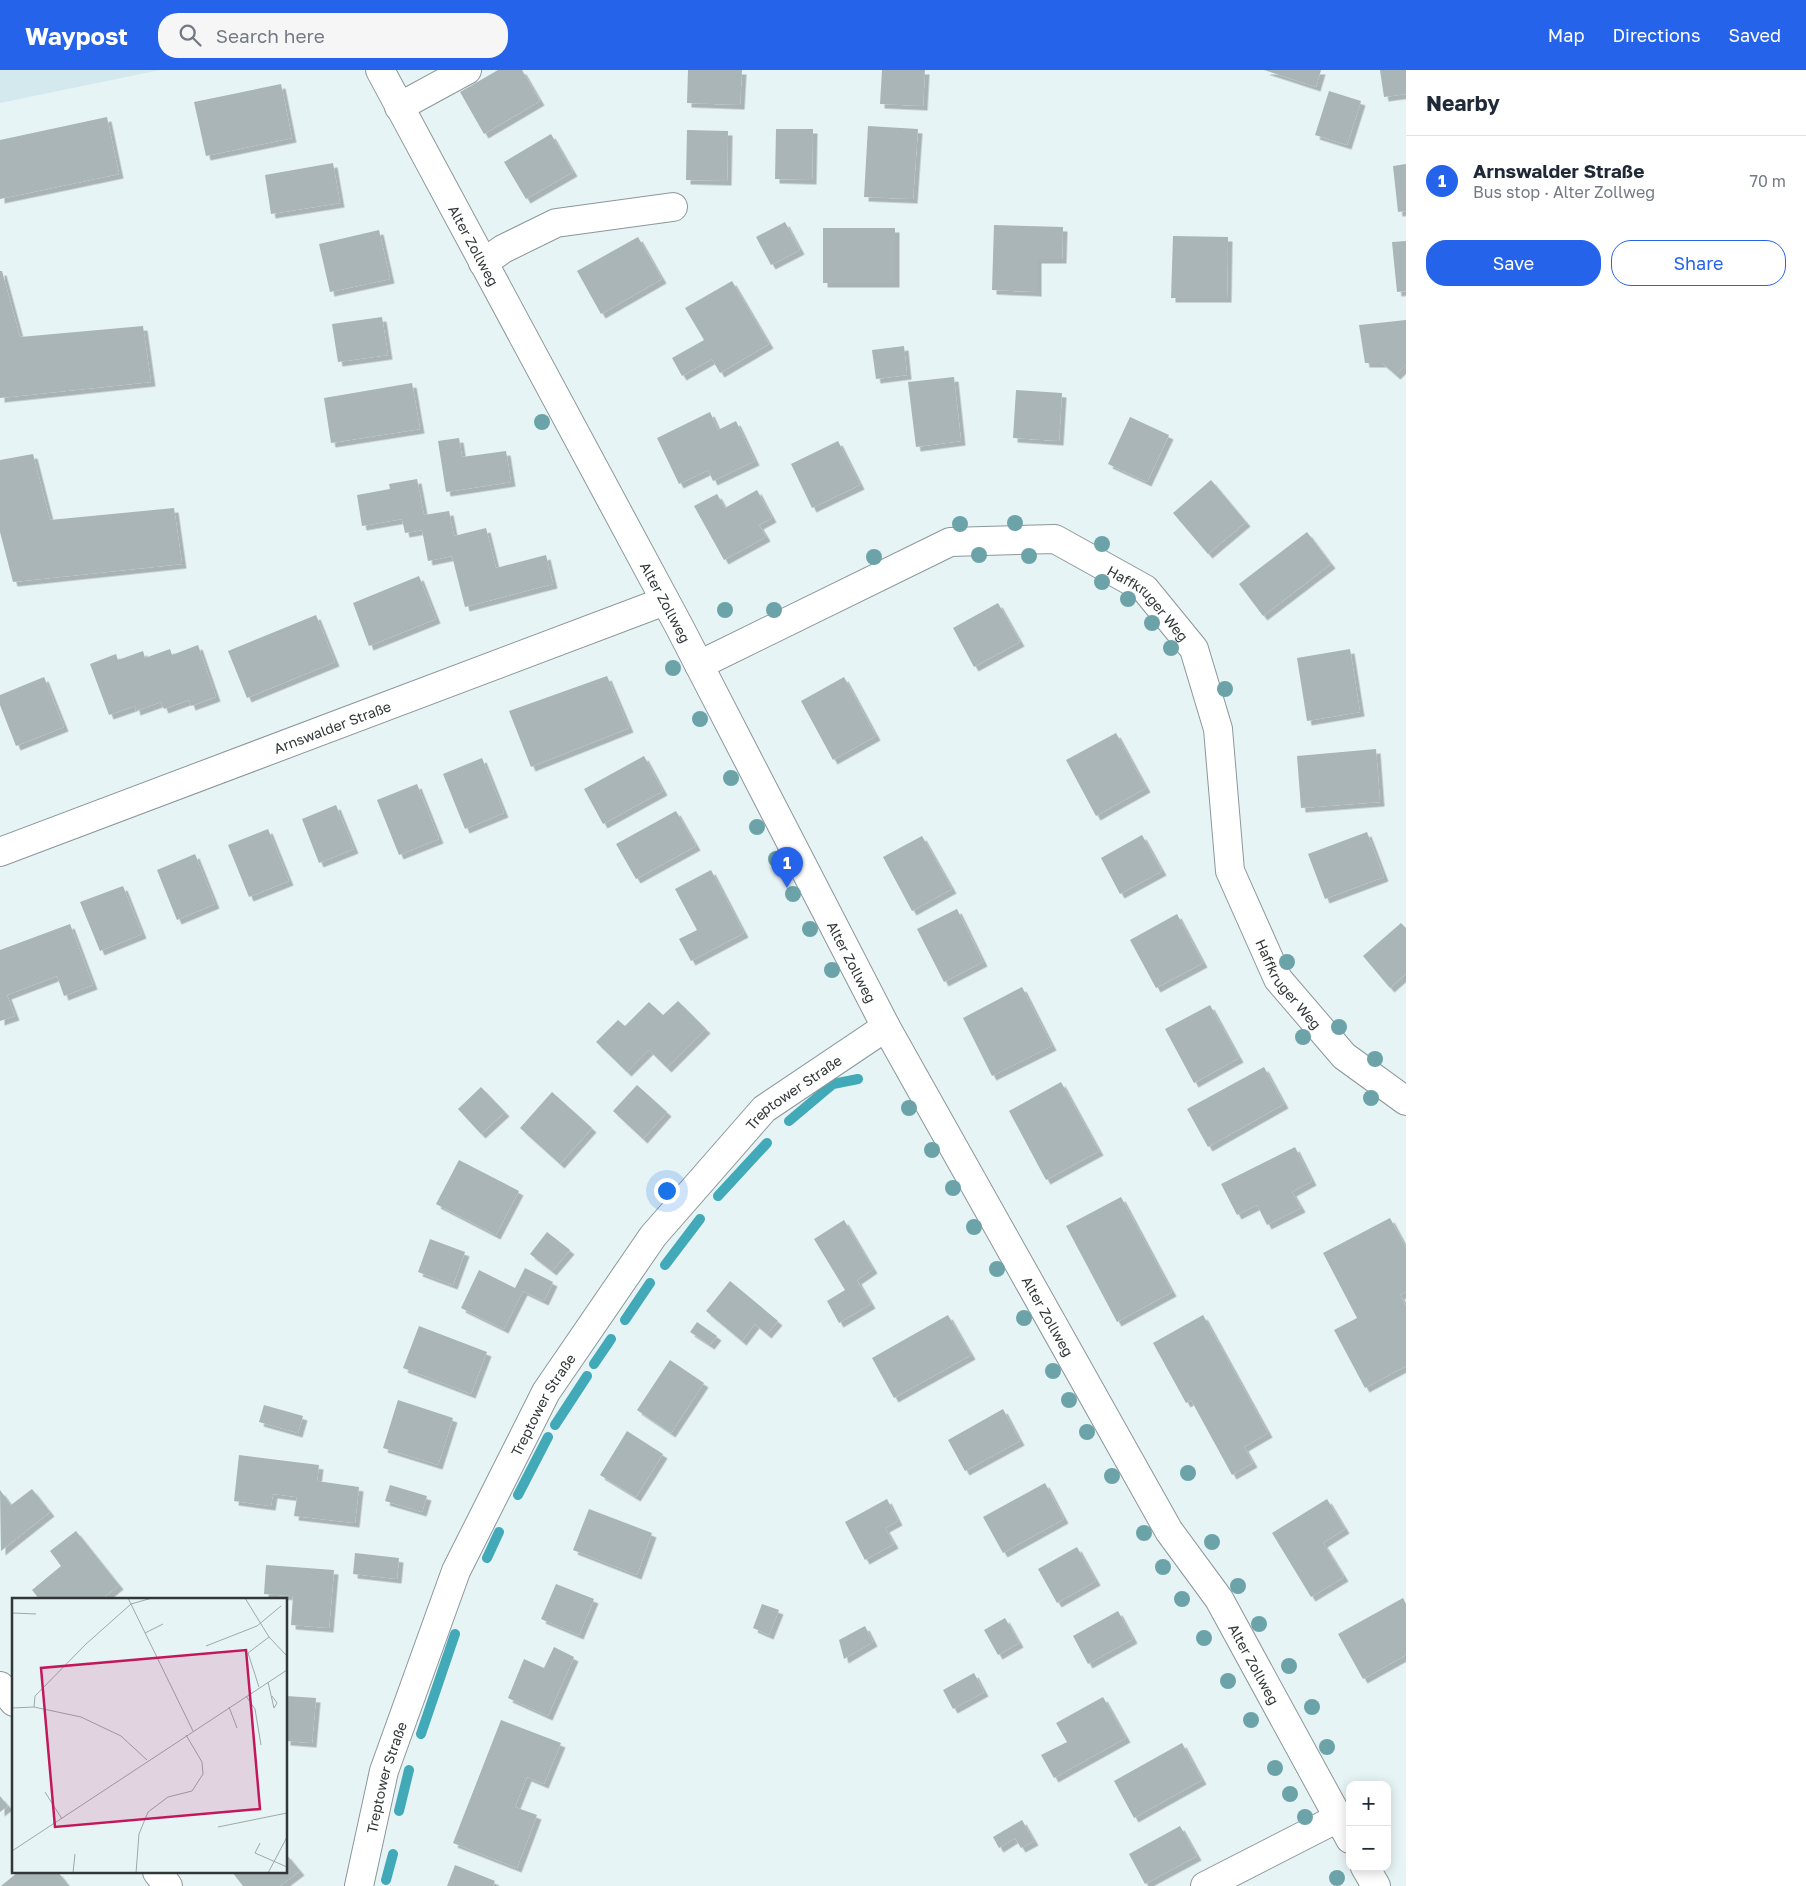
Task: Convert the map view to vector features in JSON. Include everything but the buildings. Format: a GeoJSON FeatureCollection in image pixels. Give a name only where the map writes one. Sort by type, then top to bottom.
{"type":"FeatureCollection","features":[{"type":"Feature","properties":{"kind":"street","name":"Alter Zollweg"},"geometry":{"type":"LineString","coordinates":[[380,70],[699,665],[886,1026],[1169,1531],[1219,1599],[1344,1828]]}},
{"type":"Feature","properties":{"kind":"street"},"geometry":{"type":"LineString","coordinates":[[399,106],[467,70]]}},
{"type":"Feature","properties":{"kind":"street"},"geometry":{"type":"LineString","coordinates":[[483,263],[504,249],[556,223],[673,207]]}},
{"type":"Feature","properties":{"kind":"street","name":"Haffkruger Weg"},"geometry":{"type":"LineString","coordinates":[[699,665],[950,542],[1055,539],[1145,589],[1194,649],[1218,729],[1230,871],[1278,978],[1344,1056],[1406,1101]]}},
{"type":"Feature","properties":{"kind":"street","name":"Arnswalder Straße"},"geometry":{"type":"LineString","coordinates":[[0,852],[665,601]]}},
{"type":"Feature","properties":{"kind":"street","name":"Treptower Straße"},"geometry":{"type":"LineString","coordinates":[[359,1886],[384,1771],[456,1571],[546,1392],[653,1236],[764,1110],[886,1026]]}},
{"type":"Feature","properties":{"kind":"street"},"geometry":{"type":"LineString","coordinates":[[0,1686],[12,1700]]}},
{"type":"Feature","properties":{"kind":"street"},"geometry":{"type":"LineString","coordinates":[[1205,1886],[1344,1828]]}},
{"type":"Feature","properties":{"kind":"street"},"geometry":{"type":"LineString","coordinates":[[1367,1871],[1376,1886]]}},
{"type":"Feature","properties":{"kind":"street"},"geometry":{"type":"LineString","coordinates":[[159,1874],[168,1886]]}},
{"type":"Feature","properties":{"kind":"shaded area"},"geometry":{"type":"Polygon","coordinates":[[[0,70],[160,70],[0,103],[0,70]]]}},
{"type":"Feature","properties":{"kind":"waterway"},"geometry":{"type":"LineString","coordinates":[[789,1121],[833,1084],[858,1079]]}},
{"type":"Feature","properties":{"kind":"waterway"},"geometry":{"type":"LineString","coordinates":[[718,1196],[767,1143]]}},
{"type":"Feature","properties":{"kind":"waterway"},"geometry":{"type":"LineString","coordinates":[[665,1265],[700,1219]]}},
{"type":"Feature","properties":{"kind":"waterway"},"geometry":{"type":"LineString","coordinates":[[625,1320],[650,1283]]}},
{"type":"Feature","properties":{"kind":"waterway"},"geometry":{"type":"LineString","coordinates":[[594,1364],[611,1339]]}},
{"type":"Feature","properties":{"kind":"waterway"},"geometry":{"type":"LineString","coordinates":[[555,1425],[587,1376]]}},
{"type":"Feature","properties":{"kind":"waterway"},"geometry":{"type":"LineString","coordinates":[[518,1495],[548,1437]]}},
{"type":"Feature","properties":{"kind":"waterway"},"geometry":{"type":"LineString","coordinates":[[487,1558],[499,1532]]}},
{"type":"Feature","properties":{"kind":"waterway"},"geometry":{"type":"LineString","coordinates":[[421,1734],[455,1634]]}},
{"type":"Feature","properties":{"kind":"waterway"},"geometry":{"type":"LineString","coordinates":[[399,1811],[409,1770]]}},
{"type":"Feature","properties":{"kind":"waterway"},"geometry":{"type":"LineString","coordinates":[[386,1880],[393,1854]]}},
{"type":"Feature","properties":{"kind":"place","name":"Arnswalder Straße"},"geometry":{"type":"Point","coordinates":[787,888]}}]}
